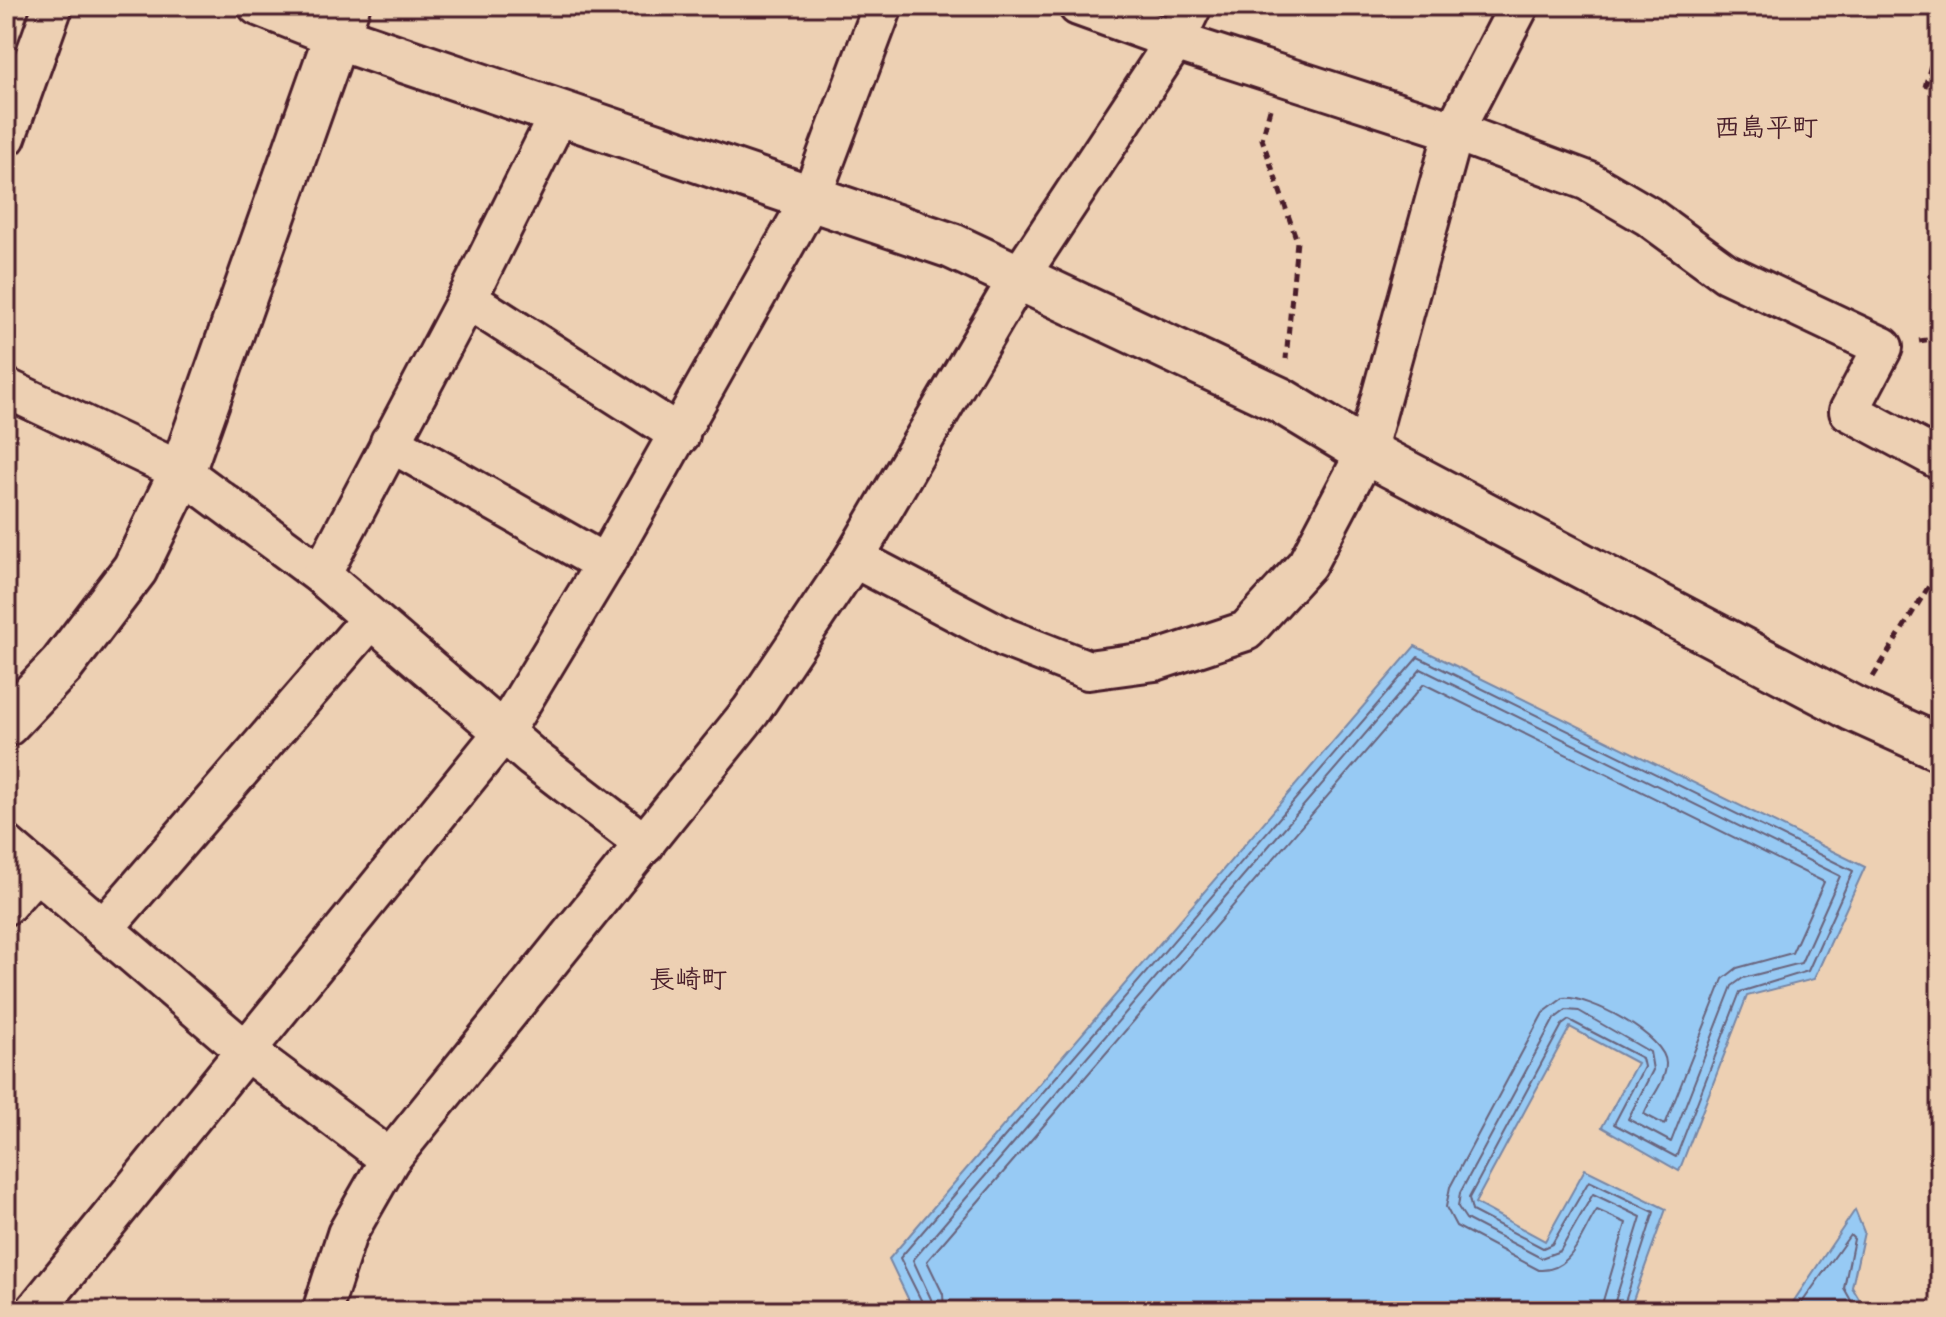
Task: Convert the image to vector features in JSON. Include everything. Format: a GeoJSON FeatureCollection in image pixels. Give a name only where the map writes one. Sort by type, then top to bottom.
{"type":"FeatureCollection","features":[{"type":"Feature","properties":{"kind":"street"},"geometry":{"type":"LineString","coordinates":[[6,137],[53,6]]}},
{"type":"Feature","properties":{"kind":"street"},"geometry":{"type":"LineString","coordinates":[[258,6],[341,21],[559,114],[952,246],[1280,400],[1366,452],[1854,709],[1940,748]]}},
{"type":"Feature","properties":{"kind":"street"},"geometry":{"type":"LineString","coordinates":[[35,1311],[503,733],[680,435],[810,200],[883,6]]}},
{"type":"Feature","properties":{"kind":"street"},"geometry":{"type":"LineString","coordinates":[[1078,6],[1175,41],[1454,131],[1588,181],[1648,216],[1726,273],[1883,347],[1849,411],[1940,460]]}},
{"type":"Feature","properties":{"kind":"street"},"geometry":{"type":"LineString","coordinates":[[322,1311],[347,1234],[390,1159],[751,711],[854,558],[1019,277],[1175,41],[1192,6]]}},
{"type":"Feature","properties":{"kind":"street"},"geometry":{"type":"LineString","coordinates":[[854,558],[1041,655],[1088,670],[1155,661],[1246,631],[1307,564],[1366,452],[1454,131],[1519,6]]}},
{"type":"Feature","properties":{"kind":"street"},"geometry":{"type":"LineString","coordinates":[[6,724],[62,665],[135,569],[182,472],[341,21]]}},
{"type":"Feature","properties":{"kind":"street"},"geometry":{"type":"LineString","coordinates":[[321,575],[467,299],[559,114]]}},
{"type":"Feature","properties":{"kind":"street"},"geometry":{"type":"LineString","coordinates":[[467,299],[680,435]]}},
{"type":"Feature","properties":{"kind":"street"},"geometry":{"type":"LineString","coordinates":[[6,388],[182,472],[321,575],[503,733],[645,844]]}},
{"type":"Feature","properties":{"kind":"street"},"geometry":{"type":"LineString","coordinates":[[390,442],[605,564]]}},
{"type":"Feature","properties":{"kind":"street"},"geometry":{"type":"LineString","coordinates":[[103,929],[371,619]]}},
{"type":"Feature","properties":{"kind":"street"},"geometry":{"type":"LineString","coordinates":[[6,845],[246,1051],[390,1159]]}},
{"type":"Feature","properties":{"kind":"street"},"geometry":{"type":"LineString","coordinates":[[6,905],[36,871]]}},
{"type":"Feature","properties":{"kind":"path"},"geometry":{"type":"LineString","coordinates":[[1925,87],[1940,32]]}},
{"type":"Feature","properties":{"kind":"path"},"geometry":{"type":"LineString","coordinates":[[1279,75],[1262,139],[1297,241],[1280,400]]}},
{"type":"Feature","properties":{"kind":"path"},"geometry":{"type":"LineString","coordinates":[[1854,709],[1940,568]]}},
{"type":"Feature","properties":{"kind":"water"},"geometry":{"type":"Polygon","coordinates":[[[1415,646],[1865,867],[1814,979],[1747,996],[1679,1171],[1602,1127],[1637,1063],[1570,1027],[1475,1203],[1545,1241],[1585,1169],[1666,1209],[1629,1311],[914,1311],[889,1259],[1415,646]]]}},
{"type":"Feature","properties":{"kind":"water"},"geometry":{"type":"Polygon","coordinates":[[[1855,1210],[1864,1232],[1852,1287],[1866,1311],[1787,1311],[1855,1210]]]}},
{"type":"Feature","properties":{"kind":"district","name":"西島平町"},"geometry":{"type":"Point","coordinates":[1766,127]}},
{"type":"Feature","properties":{"kind":"district","name":"長崎町"},"geometry":{"type":"Point","coordinates":[688,979]}}]}
